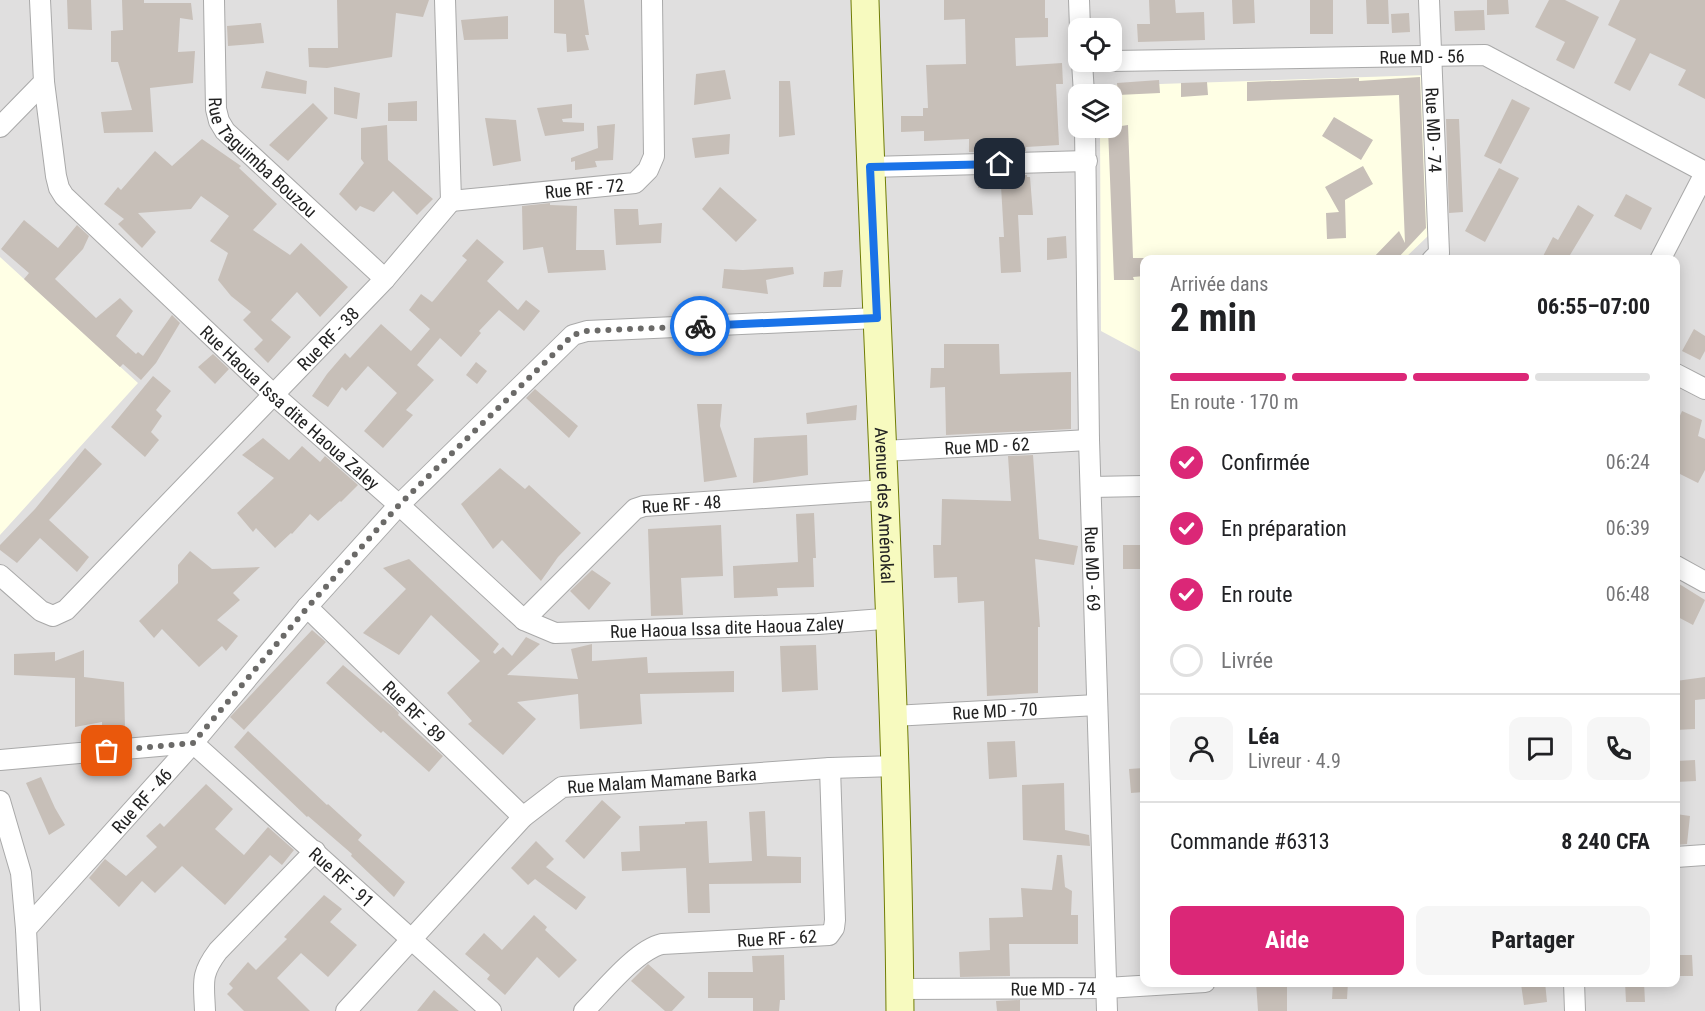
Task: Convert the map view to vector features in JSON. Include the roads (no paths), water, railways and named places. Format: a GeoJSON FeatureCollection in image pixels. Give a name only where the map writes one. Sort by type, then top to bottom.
{"type":"FeatureCollection","features":[{"type":"Feature","properties":{"kind":"main road","name":"Avenue des Aménokal"},"geometry":{"type":"LineString","coordinates":[[865,0],[896,766],[900,1000]]}},
{"type":"Feature","properties":{"kind":"street","name":"Rue Haoua Issa dite Haoua Zaley"},"geometry":{"type":"LineString","coordinates":[[40,0],[44,82],[56,176],[64,196],[274,396],[399,505],[524,620],[555,633],[818,624],[883,619]]}},
{"type":"Feature","properties":{"kind":"street","name":"Rue Taguimba Bouzou"},"geometry":{"type":"LineString","coordinates":[[214,0],[216,109],[219,121],[225,130],[385,279]]}},
{"type":"Feature","properties":{"kind":"street"},"geometry":{"type":"LineString","coordinates":[[445,0],[451,201]]}},
{"type":"Feature","properties":{"kind":"street","name":"Rue RF - 72"},"geometry":{"type":"LineString","coordinates":[[451,201],[635,183],[648,170],[654,156],[652,0]]}},
{"type":"Feature","properties":{"kind":"street"},"geometry":{"type":"LineString","coordinates":[[1078,0],[1079,18]]}},
{"type":"Feature","properties":{"kind":"street","name":"Rue MD - 74"},"geometry":{"type":"LineString","coordinates":[[1430,0],[1441,255]]}},
{"type":"Feature","properties":{"kind":"street","name":"Rue MD - 56"},"geometry":{"type":"LineString","coordinates":[[1122,61],[1485,55],[1705,172]]}},
{"type":"Feature","properties":{"kind":"street"},"geometry":{"type":"LineString","coordinates":[[0,127],[44,82]]}},
{"type":"Feature","properties":{"kind":"street","name":"Rue MD - 69"},"geometry":{"type":"LineString","coordinates":[[1086,138],[1090,487],[1107,1011]]}},
{"type":"Feature","properties":{"kind":"street"},"geometry":{"type":"LineString","coordinates":[[870,167],[1087,161]]}},
{"type":"Feature","properties":{"kind":"street"},"geometry":{"type":"LineString","coordinates":[[1663,255],[1705,172]]}},
{"type":"Feature","properties":{"kind":"street","name":"Rue RF - 38"},"geometry":{"type":"LineString","coordinates":[[0,575],[41,611],[53,616],[66,610],[385,279],[451,201]]}},
{"type":"Feature","properties":{"kind":"street","name":"Rue RF - 46"},"geometry":{"type":"LineString","coordinates":[[26,929],[193,743],[307,608],[399,505],[573,335],[587,331],[877,318]]}},
{"type":"Feature","properties":{"kind":"street"},"geometry":{"type":"LineString","coordinates":[[1680,376],[1705,389]]}},
{"type":"Feature","properties":{"kind":"street","name":"Rue MD - 62"},"geometry":{"type":"LineString","coordinates":[[883,451],[1089,440]]}},
{"type":"Feature","properties":{"kind":"street"},"geometry":{"type":"LineString","coordinates":[[1090,487],[1140,486]]}},
{"type":"Feature","properties":{"kind":"street","name":"Rue RF - 48"},"geometry":{"type":"LineString","coordinates":[[524,620],[634,509],[644,506],[885,490]]}},
{"type":"Feature","properties":{"kind":"street"},"geometry":{"type":"LineString","coordinates":[[1680,568],[1705,582]]}},
{"type":"Feature","properties":{"kind":"street","name":"Rue RF - 89"},"geometry":{"type":"LineString","coordinates":[[307,608],[523,817]]}},
{"type":"Feature","properties":{"kind":"street","name":"Rue MD - 70"},"geometry":{"type":"LineString","coordinates":[[893,716],[1096,705]]}},
{"type":"Feature","properties":{"kind":"street"},"geometry":{"type":"LineString","coordinates":[[0,760],[193,743]]}},
{"type":"Feature","properties":{"kind":"street","name":"Rue RF - 91"},"geometry":{"type":"LineString","coordinates":[[193,743],[491,1011]]}},
{"type":"Feature","properties":{"kind":"street","name":"Rue Malam Mamane Barka"},"geometry":{"type":"LineString","coordinates":[[346,1011],[523,817],[562,787],[830,768],[896,766]]}},
{"type":"Feature","properties":{"kind":"street","name":"Rue RF - 62"},"geometry":{"type":"LineString","coordinates":[[584,1011],[652,946],[829,935],[834,928],[835,920],[830,768]]}},
{"type":"Feature","properties":{"kind":"street"},"geometry":{"type":"LineString","coordinates":[[0,801],[21,873],[30,1011]]}},
{"type":"Feature","properties":{"kind":"street"},"geometry":{"type":"LineString","coordinates":[[206,1011],[203,982],[207,966],[218,951],[315,851]]}},
{"type":"Feature","properties":{"kind":"street"},"geometry":{"type":"LineString","coordinates":[[1680,857],[1705,855]]}},
{"type":"Feature","properties":{"kind":"street","name":"Rue MD - 74"},"geometry":{"type":"LineString","coordinates":[[900,1000],[1140,986]]}},
{"type":"Feature","properties":{"kind":"street"},"geometry":{"type":"LineString","coordinates":[[1574,987],[1575,1011]]}}]}
